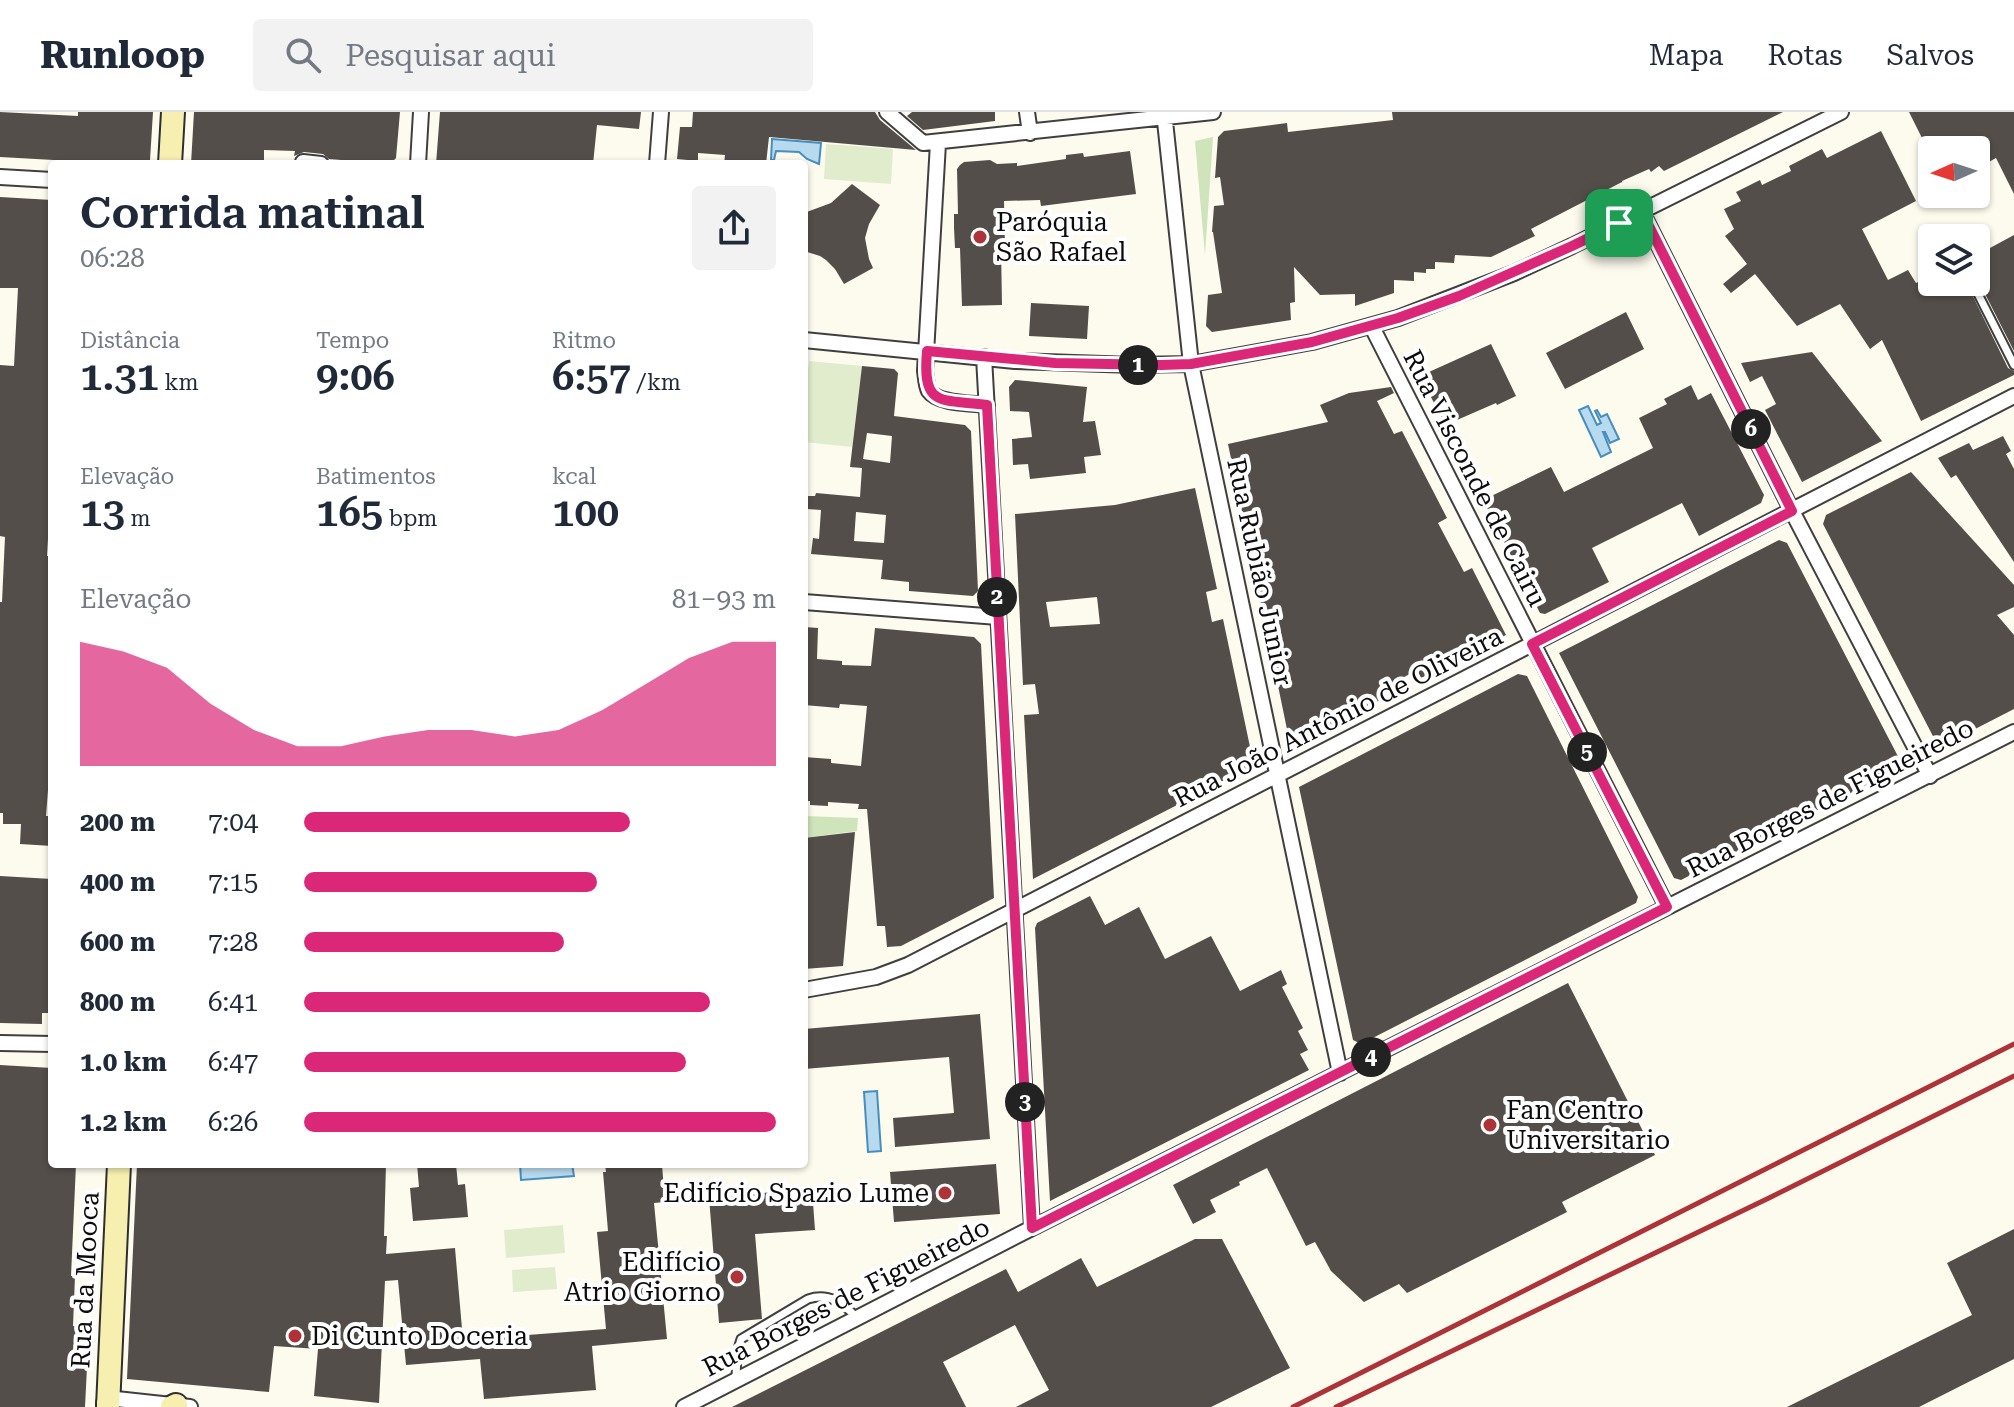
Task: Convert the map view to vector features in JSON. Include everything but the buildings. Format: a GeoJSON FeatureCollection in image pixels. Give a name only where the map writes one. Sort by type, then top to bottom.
{"type":"FeatureCollection","features":[{"type":"Feature","properties":{"kind":"main road"},"geometry":{"type":"LineString","coordinates":[[170,160],[173,112]]}},
{"type":"Feature","properties":{"kind":"main road","name":"Rua da Mooca"},"geometry":{"type":"LineString","coordinates":[[105,1404],[119,1168]]}},
{"type":"Feature","properties":{"kind":"street"},"geometry":{"type":"LineString","coordinates":[[418,160],[421,112]]}},
{"type":"Feature","properties":{"kind":"street"},"geometry":{"type":"LineString","coordinates":[[657,160],[661,112]]}},
{"type":"Feature","properties":{"kind":"street"},"geometry":{"type":"LineString","coordinates":[[887,112],[923,143],[1213,112]]}},
{"type":"Feature","properties":{"kind":"street"},"geometry":{"type":"LineString","coordinates":[[1027,112],[1030,133]]}},
{"type":"Feature","properties":{"kind":"street"},"geometry":{"type":"LineString","coordinates":[[808,340],[1102,365],[1191,364],[1312,342],[1372,327],[1514,273],[1642,212],[1821,117],[1841,112]]}},
{"type":"Feature","properties":{"kind":"street","name":"Rua Rubião Junior"},"geometry":{"type":"LineString","coordinates":[[1164,115],[1191,364],[1340,1073]]}},
{"type":"Feature","properties":{"kind":"street"},"geometry":{"type":"LineString","coordinates":[[938,143],[925,371],[929,391],[937,398],[987,405]]}},
{"type":"Feature","properties":{"kind":"street"},"geometry":{"type":"LineString","coordinates":[[0,177],[48,180]]}},
{"type":"Feature","properties":{"kind":"street"},"geometry":{"type":"LineString","coordinates":[[1642,212],[1930,776]]}},
{"type":"Feature","properties":{"kind":"street","name":"Rua Visconde de Cairu"},"geometry":{"type":"LineString","coordinates":[[1372,327],[1667,907]]}},
{"type":"Feature","properties":{"kind":"street"},"geometry":{"type":"LineString","coordinates":[[984,357],[1032,1228]]}},
{"type":"Feature","properties":{"kind":"street","name":"Rua João Antônio de Oliveira"},"geometry":{"type":"LineString","coordinates":[[808,989],[876,977],[908,965],[2014,396]]}},
{"type":"Feature","properties":{"kind":"street"},"geometry":{"type":"LineString","coordinates":[[808,602],[998,617]]}},
{"type":"Feature","properties":{"kind":"street","name":"Rua Borges de Figueiredo"},"geometry":{"type":"LineString","coordinates":[[684,1407],[2014,732]]}},
{"type":"Feature","properties":{"kind":"street"},"geometry":{"type":"LineString","coordinates":[[0,1043],[48,1044]]}},
{"type":"Feature","properties":{"kind":"street"},"geometry":{"type":"LineString","coordinates":[[105,1404],[178,1407]]}},
{"type":"Feature","properties":{"kind":"lane"},"geometry":{"type":"LineString","coordinates":[[1979,296],[2014,365]]}},
{"type":"Feature","properties":{"kind":"lane"},"geometry":{"type":"LineString","coordinates":[[736,1380],[741,1339],[808,1299],[819,1295],[835,1300],[845,1305],[857,1318]]}},
{"type":"Feature","properties":{"kind":"green space"},"geometry":{"type":"Polygon","coordinates":[[[1213,137],[1205,255],[1195,141],[1213,137]]]}},
{"type":"Feature","properties":{"kind":"green space"},"geometry":{"type":"Polygon","coordinates":[[[826,144],[893,149],[891,184],[824,179],[826,144]]]}},
{"type":"Feature","properties":{"kind":"green space"},"geometry":{"type":"Polygon","coordinates":[[[809,361],[862,366],[852,447],[808,442],[809,361]]]}},
{"type":"Feature","properties":{"kind":"green space"},"geometry":{"type":"Polygon","coordinates":[[[808,816],[858,818],[857,831],[808,837],[808,816]]]}},
{"type":"Feature","properties":{"kind":"green space"},"geometry":{"type":"Polygon","coordinates":[[[563,1225],[565,1253],[506,1258],[504,1230],[563,1225]]]}},
{"type":"Feature","properties":{"kind":"green space"},"geometry":{"type":"Polygon","coordinates":[[[555,1267],[557,1289],[513,1292],[512,1270],[555,1267]]]}},
{"type":"Feature","properties":{"kind":"water"},"geometry":{"type":"Polygon","coordinates":[[[772,139],[821,143],[819,164],[799,152],[776,151],[774,160],[771,160],[772,139]]]}},
{"type":"Feature","properties":{"kind":"water"},"geometry":{"type":"Polygon","coordinates":[[[1588,406],[1597,425],[1601,423],[1595,411],[1601,417],[1607,414],[1619,439],[1610,443],[1603,432],[1611,452],[1601,457],[1579,410],[1588,406]]]}},
{"type":"Feature","properties":{"kind":"water"},"geometry":{"type":"Polygon","coordinates":[[[877,1091],[881,1151],[868,1152],[864,1092],[877,1091]]]}},
{"type":"Feature","properties":{"kind":"water"},"geometry":{"type":"Polygon","coordinates":[[[520,1168],[573,1168],[574,1176],[521,1180],[520,1168]]]}},
{"type":"Feature","properties":{"kind":"railway"},"geometry":{"type":"LineString","coordinates":[[1293,1407],[2014,1044]]}},
{"type":"Feature","properties":{"kind":"railway"},"geometry":{"type":"LineString","coordinates":[[1336,1407],[2014,1076]]}},
{"type":"Feature","properties":{"kind":"place","name":"Paróquia São Rafael"},"geometry":{"type":"Point","coordinates":[980,237]}},
{"type":"Feature","properties":{"kind":"place","name":"Fan Centro Universitario"},"geometry":{"type":"Point","coordinates":[1490,1125]}},
{"type":"Feature","properties":{"kind":"place","name":"Edifício Spazio Lume"},"geometry":{"type":"Point","coordinates":[945,1193]}},
{"type":"Feature","properties":{"kind":"place","name":"Edifício Atrio Giorno"},"geometry":{"type":"Point","coordinates":[737,1277]}},
{"type":"Feature","properties":{"kind":"place","name":"Di Cunto Doceria"},"geometry":{"type":"Point","coordinates":[295,1336]}},
{"type":"Feature","properties":{"kind":"route"},"geometry":{"type":"LineString","coordinates":[[1642,212],[1792,511],[1532,644],[1667,907],[1032,1228],[987,405],[937,398],[929,391],[925,371],[927,351],[1015,361],[1133,365],[1191,364],[1273,350],[1372,327],[1459,296],[1619,223],[1642,212]]}}]}
